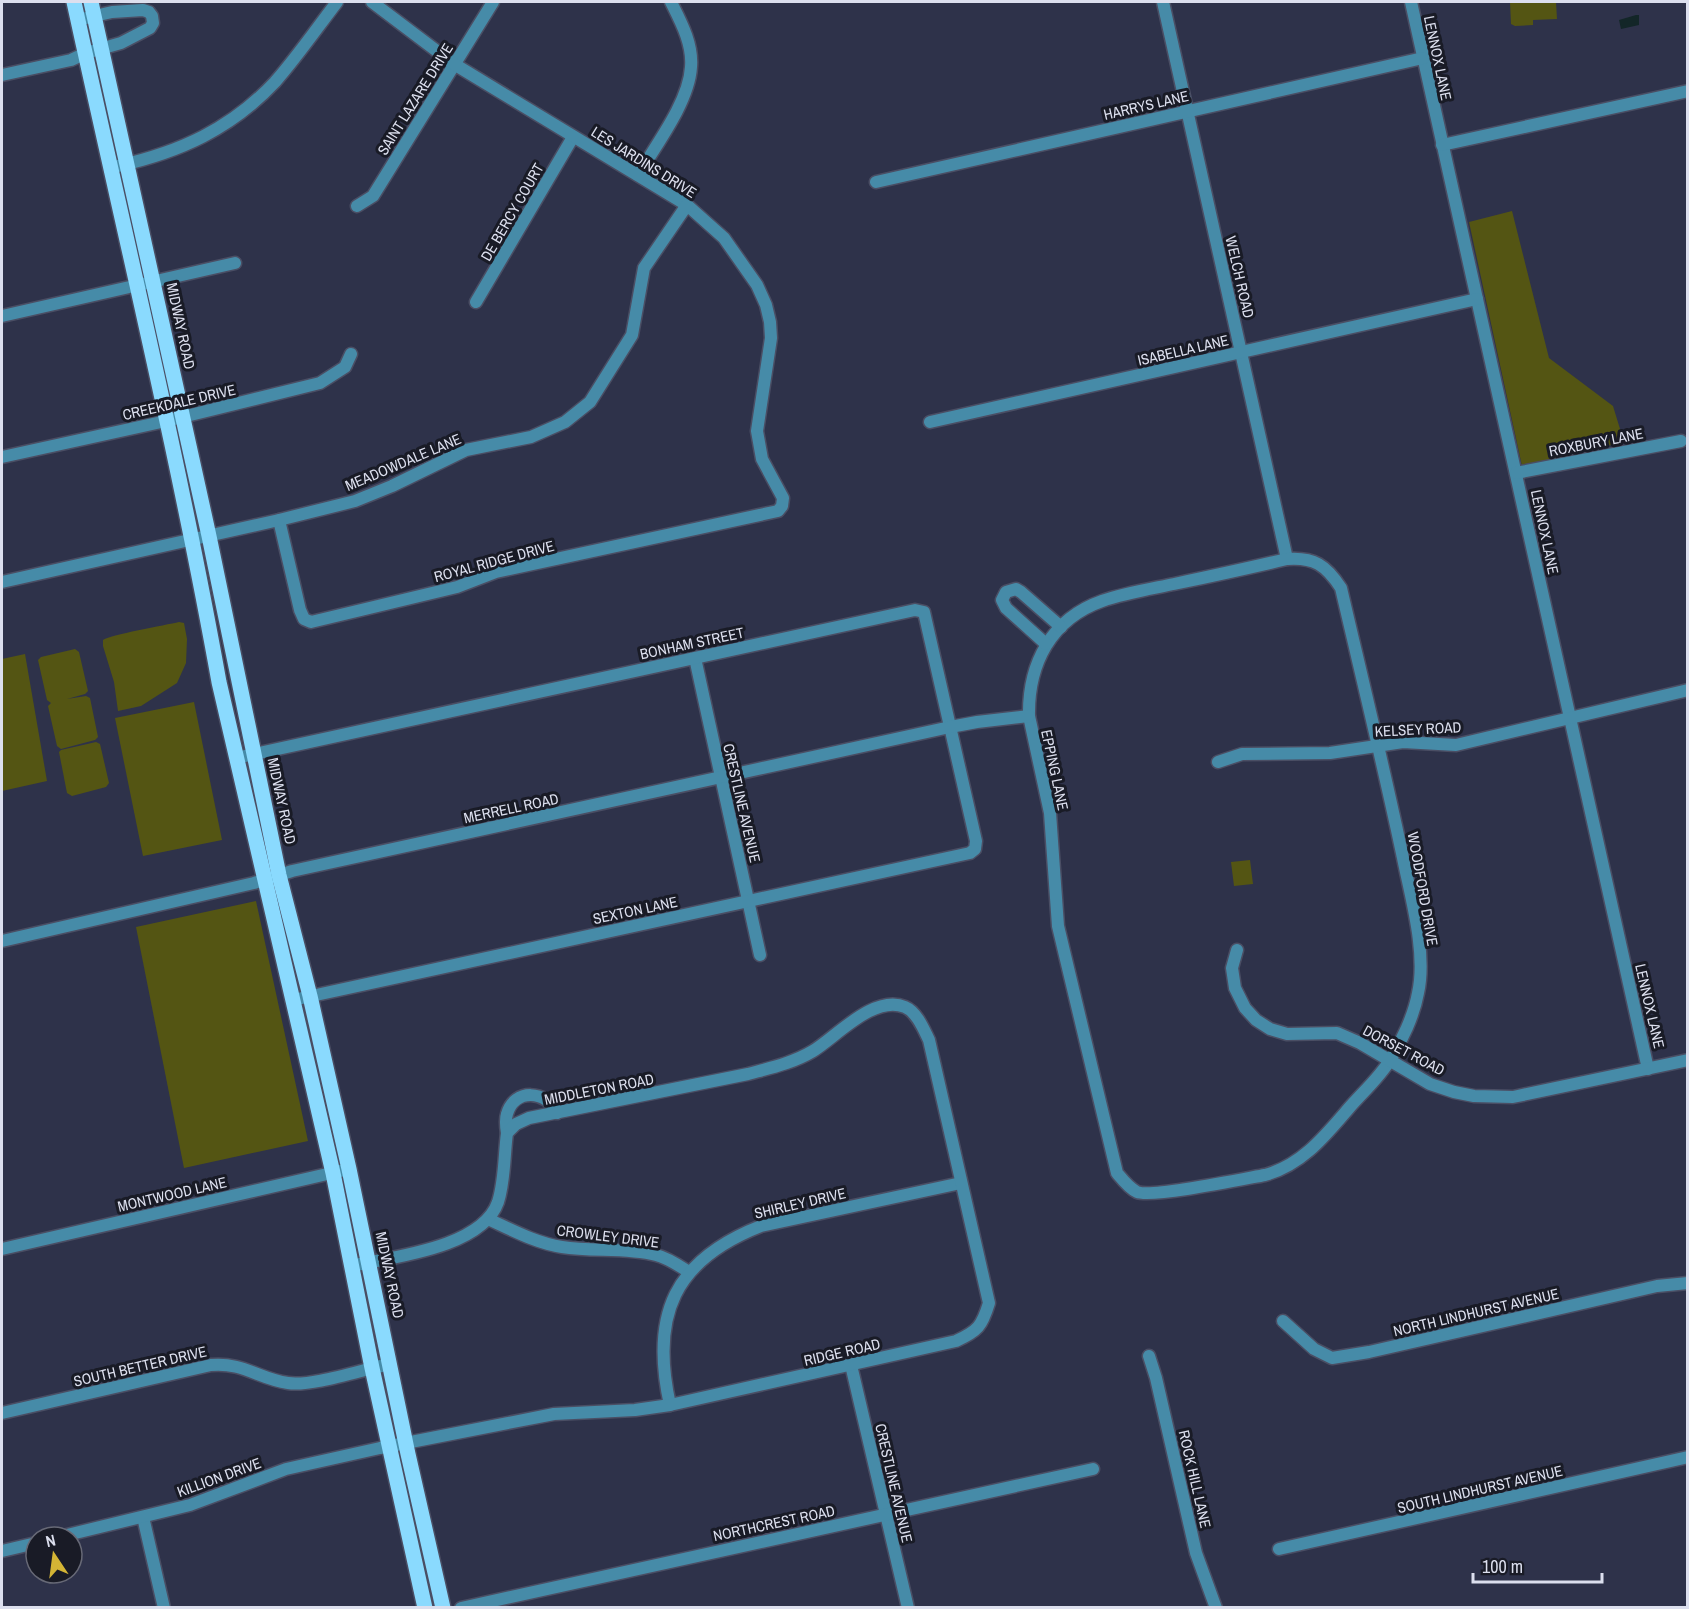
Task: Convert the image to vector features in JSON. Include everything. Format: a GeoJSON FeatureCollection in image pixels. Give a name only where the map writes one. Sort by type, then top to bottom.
{"type":"FeatureCollection","features":[{"type":"Feature","properties":{"kind":"main road","name":"MIDWAY ROAD"},"geometry":{"type":"LineString","coordinates":[[74,2],[166,421],[236,758],[310,996],[443,1608]]}},
{"type":"Feature","properties":{"kind":"main road","name":"MIDWAY ROAD"},"geometry":{"type":"LineString","coordinates":[[93,9],[209,536],[253,754],[293,1000],[333,1173],[372,1368],[425,1608]]}},
{"type":"Feature","properties":{"kind":"main road"},"geometry":{"type":"LineString","coordinates":[[317,1106],[334,1102]]}},
{"type":"Feature","properties":{"kind":"main road"},"geometry":{"type":"LineString","coordinates":[[418,1573],[435,1569]]}},
{"type":"Feature","properties":{"kind":"street"},"geometry":{"type":"LineString","coordinates":[[111,167],[180,148],[210,134],[236,117],[275,82],[338,2]]}},
{"type":"Feature","properties":{"kind":"street","name":"LES JARDINS DRIVE"},"geometry":{"type":"LineString","coordinates":[[372,2],[454,64],[687,205],[724,238],[757,285],[766,305],[771,338],[757,431],[758,443],[762,459],[783,498]]}},
{"type":"Feature","properties":{"kind":"street","name":"SAINT LAZARE DRIVE"},"geometry":{"type":"LineString","coordinates":[[357,206],[373,196],[494,2]]}},
{"type":"Feature","properties":{"kind":"street"},"geometry":{"type":"LineString","coordinates":[[638,175],[678,107],[688,83],[691,67],[690,50],[684,28],[671,2]]}},
{"type":"Feature","properties":{"kind":"street","name":"WELCH ROAD"},"geometry":{"type":"LineString","coordinates":[[1163,2],[1287,560]]}},
{"type":"Feature","properties":{"kind":"street","name":"LENNOX LANE"},"geometry":{"type":"LineString","coordinates":[[1410,2],[1648,1069]]}},
{"type":"Feature","properties":{"kind":"street"},"geometry":{"type":"LineString","coordinates":[[2,75],[71,60],[86,53],[102,50],[150,28],[153,23],[149,12],[143,10],[112,12],[93,9],[78,20]]}},
{"type":"Feature","properties":{"kind":"street","name":"HARRYS LANE"},"geometry":{"type":"LineString","coordinates":[[876,182],[1423,58]]}},
{"type":"Feature","properties":{"kind":"street"},"geometry":{"type":"LineString","coordinates":[[1442,145],[1688,90]]}},
{"type":"Feature","properties":{"kind":"street","name":"DE BERCY COURT"},"geometry":{"type":"LineString","coordinates":[[476,302],[573,137]]}},
{"type":"Feature","properties":{"kind":"street","name":"MEADOWDALE LANE"},"geometry":{"type":"LineString","coordinates":[[2,582],[356,501],[466,450],[531,437],[565,422],[590,402],[633,335],[644,268],[687,205]]}},
{"type":"Feature","properties":{"kind":"street"},"geometry":{"type":"LineString","coordinates":[[2,315],[236,262]]}},
{"type":"Feature","properties":{"kind":"street","name":"ISABELLA LANE"},"geometry":{"type":"LineString","coordinates":[[930,422],[1478,299]]}},
{"type":"Feature","properties":{"kind":"street","name":"CREEKDALE DRIVE"},"geometry":{"type":"LineString","coordinates":[[2,457],[166,421],[320,383],[345,367],[351,354]]}},
{"type":"Feature","properties":{"kind":"street","name":"ROXBURY LANE"},"geometry":{"type":"LineString","coordinates":[[1516,473],[1682,441]]}},
{"type":"Feature","properties":{"kind":"street","name":"ROYAL RIDGE DRIVE"},"geometry":{"type":"LineString","coordinates":[[279,520],[300,610],[304,619],[311,622],[457,587],[496,572],[778,512],[783,498]]}},
{"type":"Feature","properties":{"kind":"street","name":"EPPING LANE"},"geometry":{"type":"LineString","coordinates":[[1113,1159],[1058,926],[1050,813],[1029,716],[1034,669],[1046,644],[1061,627],[1071,618],[1101,601],[1287,560]]}},
{"type":"Feature","properties":{"kind":"street","name":"WOODFORD DRIVE"},"geometry":{"type":"LineString","coordinates":[[1113,1159],[1117,1173],[1137,1192],[1156,1193],[1279,1171],[1318,1144],[1390,1061],[1419,992],[1420,961],[1415,917],[1341,588],[1333,575],[1313,561],[1287,560]]}},
{"type":"Feature","properties":{"kind":"street"},"geometry":{"type":"LineString","coordinates":[[1046,644],[1006,608],[1002,600],[1006,592],[1016,589],[1021,592],[1061,627]]}},
{"type":"Feature","properties":{"kind":"street","name":"BONHAM STREET"},"geometry":{"type":"LineString","coordinates":[[236,758],[915,610],[924,612],[976,841]]}},
{"type":"Feature","properties":{"kind":"street","name":"CRESTLINE AVENUE"},"geometry":{"type":"LineString","coordinates":[[695,658],[760,955]]}},
{"type":"Feature","properties":{"kind":"street","name":"KELSEY ROAD"},"geometry":{"type":"LineString","coordinates":[[1218,762],[1242,754],[1330,753],[1403,742],[1456,745],[1688,690]]}},
{"type":"Feature","properties":{"kind":"street","name":"MERRELL ROAD"},"geometry":{"type":"LineString","coordinates":[[2,941],[272,877],[950,727],[1029,716]]}},
{"type":"Feature","properties":{"kind":"street","name":"SEXTON LANE"},"geometry":{"type":"LineString","coordinates":[[293,1000],[970,853],[975,849],[976,841]]}},
{"type":"Feature","properties":{"kind":"street","name":"DORSET ROAD"},"geometry":{"type":"LineString","coordinates":[[1237,951],[1232,968],[1235,988],[1245,1008],[1256,1020],[1270,1029],[1287,1034],[1337,1033],[1360,1043],[1430,1084],[1454,1092],[1474,1096],[1513,1097],[1688,1060]]}},
{"type":"Feature","properties":{"kind":"street","name":"MIDDLETON ROAD"},"geometry":{"type":"LineString","coordinates":[[507,1133],[516,1124],[529,1118],[780,1065],[813,1051],[864,1014],[878,1008],[892,1005],[906,1008],[915,1016]]}},
{"type":"Feature","properties":{"kind":"street","name":"RIDGE ROAD"},"geometry":{"type":"LineString","coordinates":[[389,1446],[554,1414],[635,1410],[670,1405],[956,1341],[974,1333],[984,1322],[989,1303],[929,1040],[915,1016]]}},
{"type":"Feature","properties":{"kind":"street"},"geometry":{"type":"LineString","coordinates":[[351,1266],[429,1249],[472,1231],[489,1219],[497,1203],[501,1186],[509,1109],[524,1096],[530,1095],[543,1097],[553,1104],[557,1113]]}},
{"type":"Feature","properties":{"kind":"street","name":"MONTWOOD LANE"},"geometry":{"type":"LineString","coordinates":[[2,1249],[349,1169]]}},
{"type":"Feature","properties":{"kind":"street","name":"SHIRLEY DRIVE"},"geometry":{"type":"LineString","coordinates":[[670,1405],[662,1351],[668,1314],[689,1272],[701,1259],[740,1234],[761,1226],[961,1183]]}},
{"type":"Feature","properties":{"kind":"street","name":"CROWLEY DRIVE"},"geometry":{"type":"LineString","coordinates":[[489,1219],[540,1242],[580,1250],[642,1252],[657,1255],[689,1272]]}},
{"type":"Feature","properties":{"kind":"street","name":"NORTH LINDHURST AVENUE"},"geometry":{"type":"LineString","coordinates":[[1283,1321],[1314,1349],[1332,1358],[1369,1352],[1656,1286],[1688,1283]]}},
{"type":"Feature","properties":{"kind":"street","name":"ROCK HILL LANE"},"geometry":{"type":"LineString","coordinates":[[1149,1356],[1199,1566],[1216,1608]]}},
{"type":"Feature","properties":{"kind":"street","name":"SOUTH BETTER DRIVE"},"geometry":{"type":"LineString","coordinates":[[2,1413],[211,1365],[234,1365],[291,1384],[308,1383],[390,1364]]}},
{"type":"Feature","properties":{"kind":"street","name":"CRESTLINE AVENUE"},"geometry":{"type":"LineString","coordinates":[[851,1365],[908,1608]]}},
{"type":"Feature","properties":{"kind":"street","name":"KILLION DRIVE"},"geometry":{"type":"LineString","coordinates":[[84,1531],[190,1505],[286,1469],[389,1446]]}},
{"type":"Feature","properties":{"kind":"street","name":"SOUTH LINDHURST AVENUE"},"geometry":{"type":"LineString","coordinates":[[1279,1550],[1688,1457]]}},
{"type":"Feature","properties":{"kind":"street","name":"NORTHCREST ROAD"},"geometry":{"type":"LineString","coordinates":[[461,1608],[1093,1469]]}},
{"type":"Feature","properties":{"kind":"street"},"geometry":{"type":"LineString","coordinates":[[143,1517],[164,1608]]}},
{"type":"Feature","properties":{"kind":"street"},"geometry":{"type":"LineString","coordinates":[[2,1551],[24,1545]]}},
{"type":"Feature","properties":{"kind":"shaded area"},"geometry":{"type":"Polygon","coordinates":[[[1510,2],[1556,2],[1557,19],[1533,20],[1533,25],[1515,26],[1511,24],[1510,2]]]}},
{"type":"Feature","properties":{"kind":"shaded area"},"geometry":{"type":"Polygon","coordinates":[[[1639,15],[1639,25],[1621,29],[1619,20],[1639,15]]]}},
{"type":"Feature","properties":{"kind":"shaded area"},"geometry":{"type":"Polygon","coordinates":[[[1512,211],[1549,358],[1613,406],[1624,442],[1522,466],[1469,222],[1512,211]]]}},
{"type":"Feature","properties":{"kind":"shaded area"},"geometry":{"type":"Polygon","coordinates":[[[179,622],[184,623],[187,639],[186,663],[177,683],[141,706],[118,711],[114,682],[103,640],[179,622]]]}},
{"type":"Feature","properties":{"kind":"shaded area"},"geometry":{"type":"Polygon","coordinates":[[[75,649],[79,652],[88,691],[67,699],[86,696],[90,698],[98,737],[95,740],[61,749],[57,746],[48,706],[51,703],[47,700],[38,660],[41,657],[75,649]]]}},
{"type":"Feature","properties":{"kind":"shaded area"},"geometry":{"type":"Polygon","coordinates":[[[25,654],[47,781],[2,791],[2,659],[25,654]]]}},
{"type":"Feature","properties":{"kind":"shaded area"},"geometry":{"type":"Polygon","coordinates":[[[194,702],[222,840],[143,856],[115,718],[194,702]]]}},
{"type":"Feature","properties":{"kind":"shaded area"},"geometry":{"type":"Polygon","coordinates":[[[96,742],[100,744],[109,783],[106,787],[72,796],[67,793],[59,752],[96,742]]]}},
{"type":"Feature","properties":{"kind":"shaded area"},"geometry":{"type":"Polygon","coordinates":[[[1250,860],[1253,884],[1234,886],[1231,862],[1250,860]]]}},
{"type":"Feature","properties":{"kind":"shaded area"},"geometry":{"type":"Polygon","coordinates":[[[256,901],[308,1141],[184,1168],[136,927],[256,901]]]}}]}
